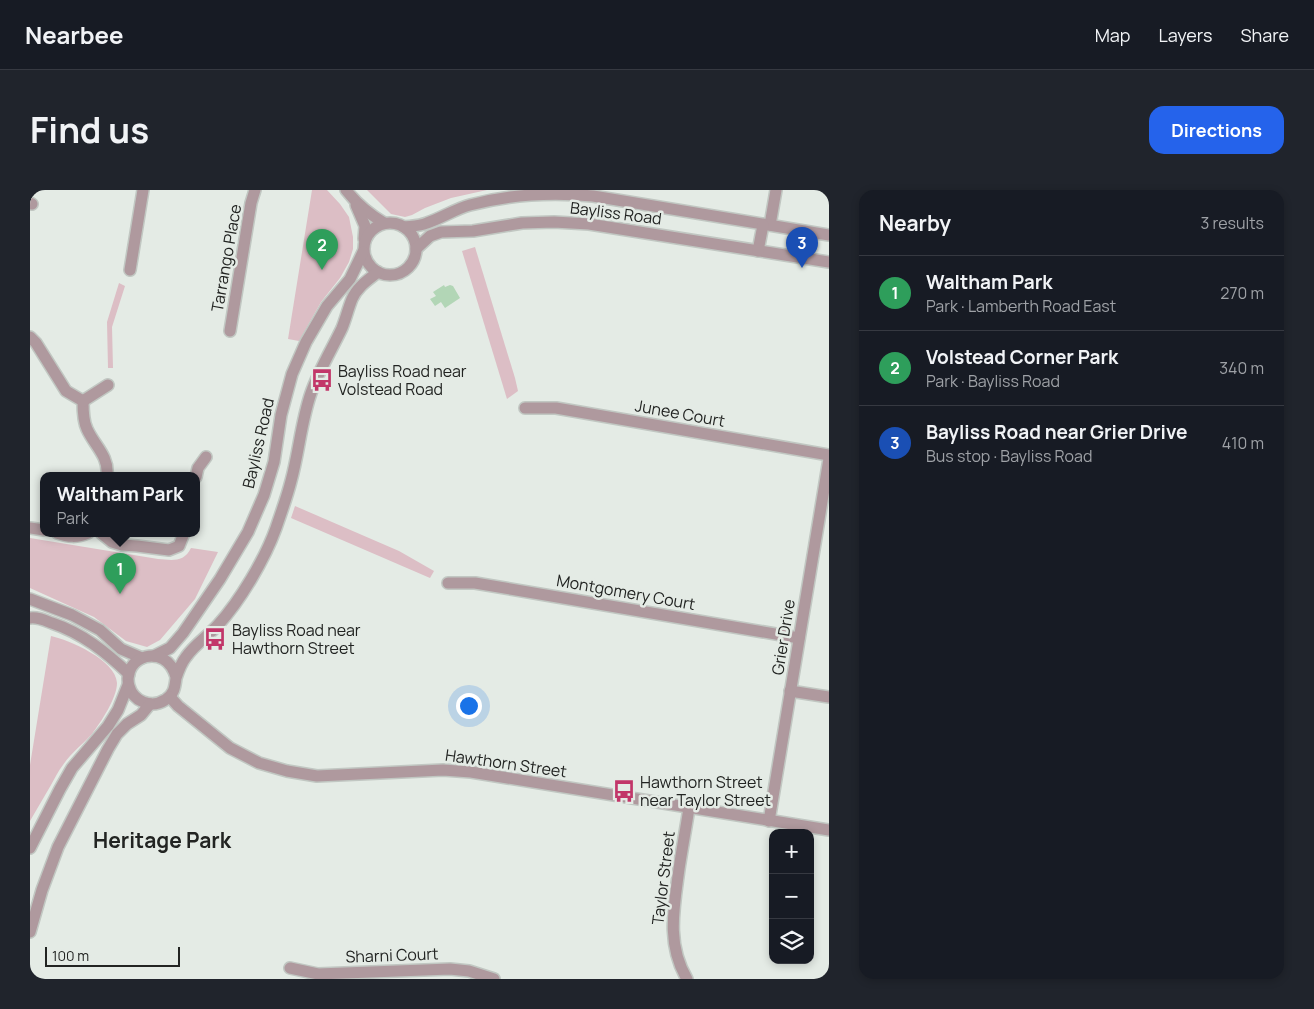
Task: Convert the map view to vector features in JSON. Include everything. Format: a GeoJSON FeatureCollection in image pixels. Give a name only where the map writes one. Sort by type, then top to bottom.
{"type":"FeatureCollection","features":[{"type":"Feature","properties":{"kind":"street"},"geometry":{"type":"LineString","coordinates":[[130,270],[143,190]]}},
{"type":"Feature","properties":{"kind":"street","name":"Tarrango Place"},"geometry":{"type":"LineString","coordinates":[[230,331],[251,203],[255,190]]}},
{"type":"Feature","properties":{"kind":"street"},"geometry":{"type":"LineString","coordinates":[[176,677],[186,658],[197,644],[218,625],[239,598],[258,568],[275,531],[291,481],[302,422],[312,391],[344,322],[352,298],[363,283],[378,272],[366,260],[364,247],[365,226],[354,201],[346,190]]}},
{"type":"Feature","properties":{"kind":"street"},"geometry":{"type":"LineString","coordinates":[[758,251],[776,190]]}},
{"type":"Feature","properties":{"kind":"street","name":"Bayliss Road"},"geometry":{"type":"LineString","coordinates":[[142,658],[154,656],[170,648],[184,633],[220,579],[248,532],[264,494],[274,462],[281,414],[292,374],[306,342],[328,306],[350,279],[364,247],[367,235],[371,230],[384,223],[398,224],[404,227],[426,224],[468,205],[502,198],[545,193],[564,193],[829,235]]}},
{"type":"Feature","properties":{"kind":"street"},"geometry":{"type":"LineString","coordinates":[[354,201],[384,223]]}},
{"type":"Feature","properties":{"kind":"street","name":"Bayliss Road"},"geometry":{"type":"LineString","coordinates":[[378,272],[386,275],[403,271],[410,266],[416,249],[430,236],[441,232],[474,231],[522,223],[554,222],[589,224],[829,262]]}},
{"type":"Feature","properties":{"kind":"street"},"geometry":{"type":"LineString","coordinates":[[404,227],[411,233],[416,249]]}},
{"type":"Feature","properties":{"kind":"street"},"geometry":{"type":"LineString","coordinates":[[30,338],[36,343],[66,391],[83,401]]}},
{"type":"Feature","properties":{"kind":"street"},"geometry":{"type":"LineString","coordinates":[[83,401],[108,385]]}},
{"type":"Feature","properties":{"kind":"street"},"geometry":{"type":"LineString","coordinates":[[83,401],[86,428],[106,458],[107,472]]}},
{"type":"Feature","properties":{"kind":"street","name":"Junee Court"},"geometry":{"type":"LineString","coordinates":[[525,408],[556,408],[829,457]]}},
{"type":"Feature","properties":{"kind":"street"},"geometry":{"type":"LineString","coordinates":[[197,472],[206,457]]}},
{"type":"Feature","properties":{"kind":"street","name":"Grier Drive"},"geometry":{"type":"LineString","coordinates":[[769,821],[829,457]]}},
{"type":"Feature","properties":{"kind":"street"},"geometry":{"type":"LineString","coordinates":[[106,537],[112,542],[122,545],[170,550],[179,546],[182,537]]}},
{"type":"Feature","properties":{"kind":"street","name":"Montgomery Court"},"geometry":{"type":"LineString","coordinates":[[448,583],[476,583],[799,638]]}},
{"type":"Feature","properties":{"kind":"street"},"geometry":{"type":"LineString","coordinates":[[30,599],[72,615],[100,630],[122,649],[142,658]]}},
{"type":"Feature","properties":{"kind":"street"},"geometry":{"type":"LineString","coordinates":[[30,618],[38,617],[64,627],[92,642],[112,658],[129,679],[131,692],[136,698],[150,704],[158,704],[170,697],[174,691],[176,677],[174,669],[169,662],[154,656]]}},
{"type":"Feature","properties":{"kind":"street"},"geometry":{"type":"LineString","coordinates":[[30,848],[72,768],[108,726],[118,710],[129,679],[131,667],[142,658]]}},
{"type":"Feature","properties":{"kind":"street"},"geometry":{"type":"LineString","coordinates":[[790,691],[829,696]]}},
{"type":"Feature","properties":{"kind":"street","name":"Hawthorn Street"},"geometry":{"type":"LineString","coordinates":[[170,697],[178,706],[230,748],[260,763],[286,771],[317,776],[443,770],[471,772],[829,830]]}},
{"type":"Feature","properties":{"kind":"street"},"geometry":{"type":"LineString","coordinates":[[30,932],[42,890],[58,848],[108,749],[117,734],[127,724],[142,715],[150,704]]}},
{"type":"Feature","properties":{"kind":"street","name":"Taylor Street"},"geometry":{"type":"LineString","coordinates":[[687,979],[681,966],[673,937],[672,914],[689,808]]}},
{"type":"Feature","properties":{"kind":"street","name":"Sharni Court"},"geometry":{"type":"LineString","coordinates":[[290,968],[318,974],[450,969],[470,971],[494,979]]}},
{"type":"Feature","properties":{"kind":"shaded area"},"geometry":{"type":"Polygon","coordinates":[[[312,190],[327,190],[340,204],[349,217],[353,249],[349,262],[340,278],[321,302],[299,341],[288,339],[312,190]]]}},
{"type":"Feature","properties":{"kind":"shaded area"},"geometry":{"type":"Polygon","coordinates":[[[367,190],[487,190],[451,198],[405,217],[391,214],[367,190]]]}},
{"type":"Feature","properties":{"kind":"shaded area"},"geometry":{"type":"Polygon","coordinates":[[[475,247],[518,391],[507,399],[462,251],[475,247]]]}},
{"type":"Feature","properties":{"kind":"shaded area"},"geometry":{"type":"Polygon","coordinates":[[[119,283],[125,286],[112,327],[113,368],[108,368],[107,322],[119,283]]]}},
{"type":"Feature","properties":{"kind":"shaded area"},"geometry":{"type":"Polygon","coordinates":[[[295,506],[399,551],[434,571],[430,578],[291,518],[295,506]]]}},
{"type":"Feature","properties":{"kind":"shaded area"},"geometry":{"type":"Polygon","coordinates":[[[30,538],[168,560],[177,560],[185,556],[191,548],[218,552],[195,599],[160,640],[147,647],[126,641],[94,617],[30,588],[30,538]]]}},
{"type":"Feature","properties":{"kind":"shaded area"},"geometry":{"type":"Polygon","coordinates":[[[51,636],[80,647],[100,659],[115,675],[117,683],[114,696],[104,717],[92,734],[61,767],[30,821],[30,765],[51,636]]]}},
{"type":"Feature","properties":{"kind":"building"},"geometry":{"type":"Polygon","coordinates":[[[444,285],[445,287],[453,286],[460,298],[445,308],[441,302],[435,306],[430,299],[436,296],[433,292],[444,285]]]}},
{"type":"Feature","properties":{"kind":"place","name":"Bayliss Road near Grier Drive"},"geometry":{"type":"Point","coordinates":[802,268]}},
{"type":"Feature","properties":{"kind":"place","name":"Volstead Corner Park"},"geometry":{"type":"Point","coordinates":[322,270]}},
{"type":"Feature","properties":{"kind":"place","name":"Bayliss Road near Volstead Road"},"geometry":{"type":"Point","coordinates":[322,380]}},
{"type":"Feature","properties":{"kind":"place","name":"Waltham Park"},"geometry":{"type":"Point","coordinates":[120,594]}},
{"type":"Feature","properties":{"kind":"place","name":"Bayliss Road near Hawthorn Street"},"geometry":{"type":"Point","coordinates":[215,639]}},
{"type":"Feature","properties":{"kind":"place","name":"Hawthorn Street near Taylor Street"},"geometry":{"type":"Point","coordinates":[624,791]}},
{"type":"Feature","properties":{"kind":"district","name":"Heritage Park"},"geometry":{"type":"Point","coordinates":[162,841]}}]}
